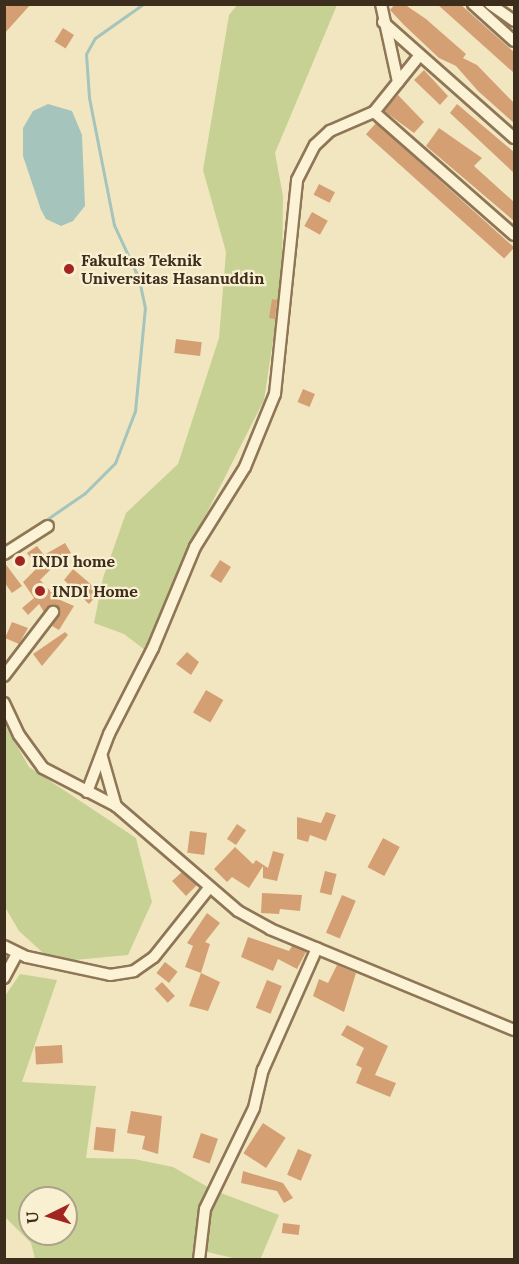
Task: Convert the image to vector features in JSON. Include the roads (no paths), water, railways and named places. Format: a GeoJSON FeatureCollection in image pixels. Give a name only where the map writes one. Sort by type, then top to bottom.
{"type":"FeatureCollection","features":[{"type":"Feature","properties":{"kind":"street"},"geometry":{"type":"LineString","coordinates":[[381,4],[383,22],[398,82]]}},
{"type":"Feature","properties":{"kind":"street"},"geometry":{"type":"LineString","coordinates":[[473,4],[514,41]]}},
{"type":"Feature","properties":{"kind":"street"},"geometry":{"type":"LineString","coordinates":[[490,4],[514,21]]}},
{"type":"Feature","properties":{"kind":"street"},"geometry":{"type":"LineString","coordinates":[[383,22],[514,138]]}},
{"type":"Feature","properties":{"kind":"street"},"geometry":{"type":"LineString","coordinates":[[87,792],[109,734],[153,648],[195,547],[245,467],[275,394],[285,317],[291,220],[300,171],[321,138],[374,112],[420,55]]}},
{"type":"Feature","properties":{"kind":"street"},"geometry":{"type":"LineString","coordinates":[[374,112],[514,234]]}},
{"type":"Feature","properties":{"kind":"street"},"geometry":{"type":"LineString","coordinates":[[4,554],[48,526]]}},
{"type":"Feature","properties":{"kind":"street"},"geometry":{"type":"LineString","coordinates":[[4,676],[53,612]]}},
{"type":"Feature","properties":{"kind":"street"},"geometry":{"type":"LineString","coordinates":[[4,703],[25,746],[43,768],[116,806],[209,888],[260,925],[514,1030]]}},
{"type":"Feature","properties":{"kind":"street"},"geometry":{"type":"LineString","coordinates":[[102,757],[116,806]]}},
{"type":"Feature","properties":{"kind":"street"},"geometry":{"type":"LineString","coordinates":[[4,946],[17,954],[110,975],[134,971],[154,957],[209,888]]}},
{"type":"Feature","properties":{"kind":"street"},"geometry":{"type":"LineString","coordinates":[[199,1260],[205,1209],[254,1108],[263,1070],[317,948]]}},
{"type":"Feature","properties":{"kind":"street"},"geometry":{"type":"LineString","coordinates":[[4,978],[17,954]]}},
{"type":"Feature","properties":{"kind":"water"},"geometry":{"type":"Polygon","coordinates":[[[48,104],[72,111],[82,135],[85,206],[73,221],[61,226],[46,219],[41,210],[23,156],[23,128],[33,111],[48,104]]]}},
{"type":"Feature","properties":{"kind":"waterway"},"geometry":{"type":"LineString","coordinates":[[11,544],[85,493],[115,463],[135,411],[145,308],[139,279],[114,225],[89,97],[86,54],[95,38],[143,4]]}},
{"type":"Feature","properties":{"kind":"place","name":"Fakultas Teknik Universitas Hasanuddin"},"geometry":{"type":"Point","coordinates":[69,269]}},
{"type":"Feature","properties":{"kind":"place","name":"INDI home"},"geometry":{"type":"Point","coordinates":[20,561]}},
{"type":"Feature","properties":{"kind":"place","name":"INDI Home"},"geometry":{"type":"Point","coordinates":[40,591]}}]}
